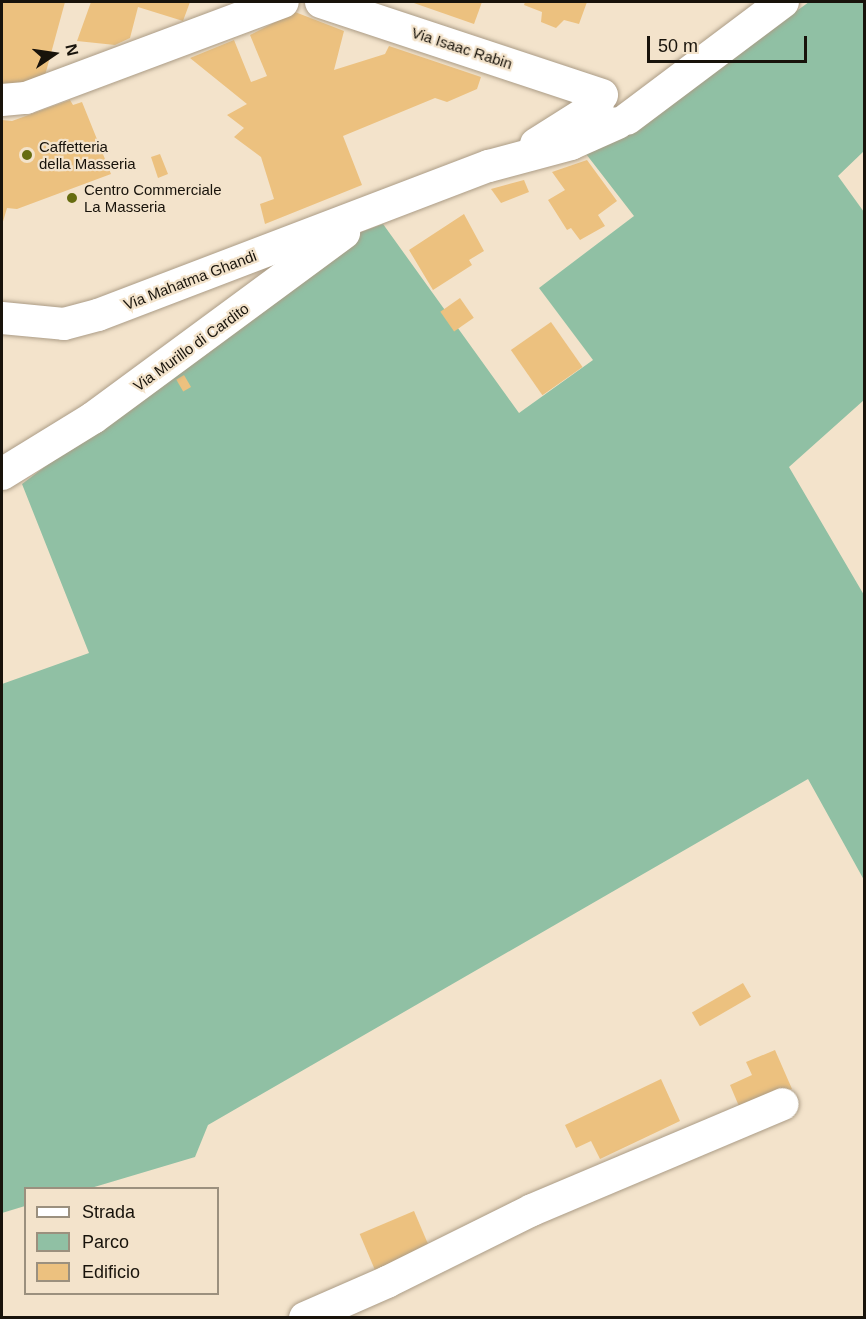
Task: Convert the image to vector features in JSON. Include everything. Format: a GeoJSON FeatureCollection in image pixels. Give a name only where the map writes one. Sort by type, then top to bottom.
{"type":"FeatureCollection","features":[{"type":"Feature","properties":{"kind":"street"},"geometry":{"type":"LineString","coordinates":[[2,100],[26,98],[283,2]]}},
{"type":"Feature","properties":{"kind":"street","name":"Via Isaac Rabin"},"geometry":{"type":"LineString","coordinates":[[321,2],[613,107]]}},
{"type":"Feature","properties":{"kind":"street","name":"Via Mahatma Ghandi"},"geometry":{"type":"LineString","coordinates":[[2,318],[64,324],[98,315],[518,157],[571,144],[613,107],[668,85],[783,2]]}},
{"type":"Feature","properties":{"kind":"street","name":"Via Murillo di Cardito"},"geometry":{"type":"LineString","coordinates":[[2,474],[93,418],[374,211]]}},
{"type":"Feature","properties":{"kind":"street"},"geometry":{"type":"LineString","coordinates":[[305,1317],[387,1282],[532,1210],[783,1104]]}},
{"type":"Feature","properties":{"kind":"green space"},"geometry":{"type":"Polygon","coordinates":[[[809,2],[864,2],[864,151],[838,176],[864,212],[864,400],[789,467],[864,595],[864,880],[808,779],[208,1125],[195,1157],[94,1187],[24,1187],[24,1206],[2,1213],[2,684],[89,653],[22,484],[353,235],[383,224],[519,413],[593,360],[539,288],[634,216],[583,150],[741,51],[809,2]]]}},
{"type":"Feature","properties":{"kind":"building"},"geometry":{"type":"Polygon","coordinates":[[[2,2],[65,2],[44,79],[20,87],[2,85],[2,2]]]}},
{"type":"Feature","properties":{"kind":"building"},"geometry":{"type":"Polygon","coordinates":[[[91,2],[190,2],[183,21],[138,7],[130,38],[115,45],[77,41],[91,2]]]}},
{"type":"Feature","properties":{"kind":"building"},"geometry":{"type":"Polygon","coordinates":[[[411,2],[482,2],[474,24],[411,2]]]}},
{"type":"Feature","properties":{"kind":"building"},"geometry":{"type":"Polygon","coordinates":[[[525,2],[587,2],[579,24],[564,20],[556,28],[541,22],[542,12],[524,5],[525,2]]]}},
{"type":"Feature","properties":{"kind":"building"},"geometry":{"type":"Polygon","coordinates":[[[295,12],[344,31],[334,70],[385,54],[389,46],[481,77],[477,89],[447,102],[435,98],[343,136],[362,185],[265,224],[260,204],[274,199],[261,157],[234,137],[244,128],[227,115],[247,104],[190,58],[234,40],[251,82],[267,76],[250,35],[295,12]]]}},
{"type":"Feature","properties":{"kind":"building"},"geometry":{"type":"Polygon","coordinates":[[[70,100],[73,105],[82,102],[111,174],[17,209],[7,208],[2,225],[2,120],[12,121],[70,100]]]}},
{"type":"Feature","properties":{"kind":"building"},"geometry":{"type":"Polygon","coordinates":[[[160,154],[168,174],[158,178],[151,157],[160,154]]]}},
{"type":"Feature","properties":{"kind":"building"},"geometry":{"type":"Polygon","coordinates":[[[587,160],[617,201],[598,215],[605,226],[580,240],[571,228],[567,230],[548,200],[565,190],[552,172],[587,160]]]}},
{"type":"Feature","properties":{"kind":"building"},"geometry":{"type":"Polygon","coordinates":[[[524,180],[529,192],[501,203],[491,189],[524,180]]]}},
{"type":"Feature","properties":{"kind":"building"},"geometry":{"type":"Polygon","coordinates":[[[464,214],[484,251],[469,260],[472,265],[433,290],[409,250],[464,214]]]}},
{"type":"Feature","properties":{"kind":"building"},"geometry":{"type":"Polygon","coordinates":[[[460,298],[474,318],[454,331],[440,312],[460,298]]]}},
{"type":"Feature","properties":{"kind":"building"},"geometry":{"type":"Polygon","coordinates":[[[551,322],[583,367],[542,395],[511,350],[551,322]]]}},
{"type":"Feature","properties":{"kind":"building"},"geometry":{"type":"Polygon","coordinates":[[[184,375],[191,387],[183,392],[176,380],[184,375]]]}},
{"type":"Feature","properties":{"kind":"building"},"geometry":{"type":"Polygon","coordinates":[[[743,983],[751,997],[700,1026],[692,1012],[743,983]]]}},
{"type":"Feature","properties":{"kind":"building"},"geometry":{"type":"Polygon","coordinates":[[[775,1050],[792,1089],[741,1111],[730,1085],[752,1075],[746,1062],[775,1050]]]}},
{"type":"Feature","properties":{"kind":"building"},"geometry":{"type":"Polygon","coordinates":[[[661,1079],[680,1121],[600,1159],[591,1141],[576,1148],[565,1125],[661,1079]]]}},
{"type":"Feature","properties":{"kind":"building"},"geometry":{"type":"Polygon","coordinates":[[[414,1211],[430,1248],[375,1271],[360,1234],[414,1211]]]}},
{"type":"Feature","properties":{"kind":"place","name":"Caffetteria della Masseria"},"geometry":{"type":"Point","coordinates":[27,155]}},
{"type":"Feature","properties":{"kind":"place","name":"Centro Commerciale La Masseria"},"geometry":{"type":"Point","coordinates":[72,198]}}]}
